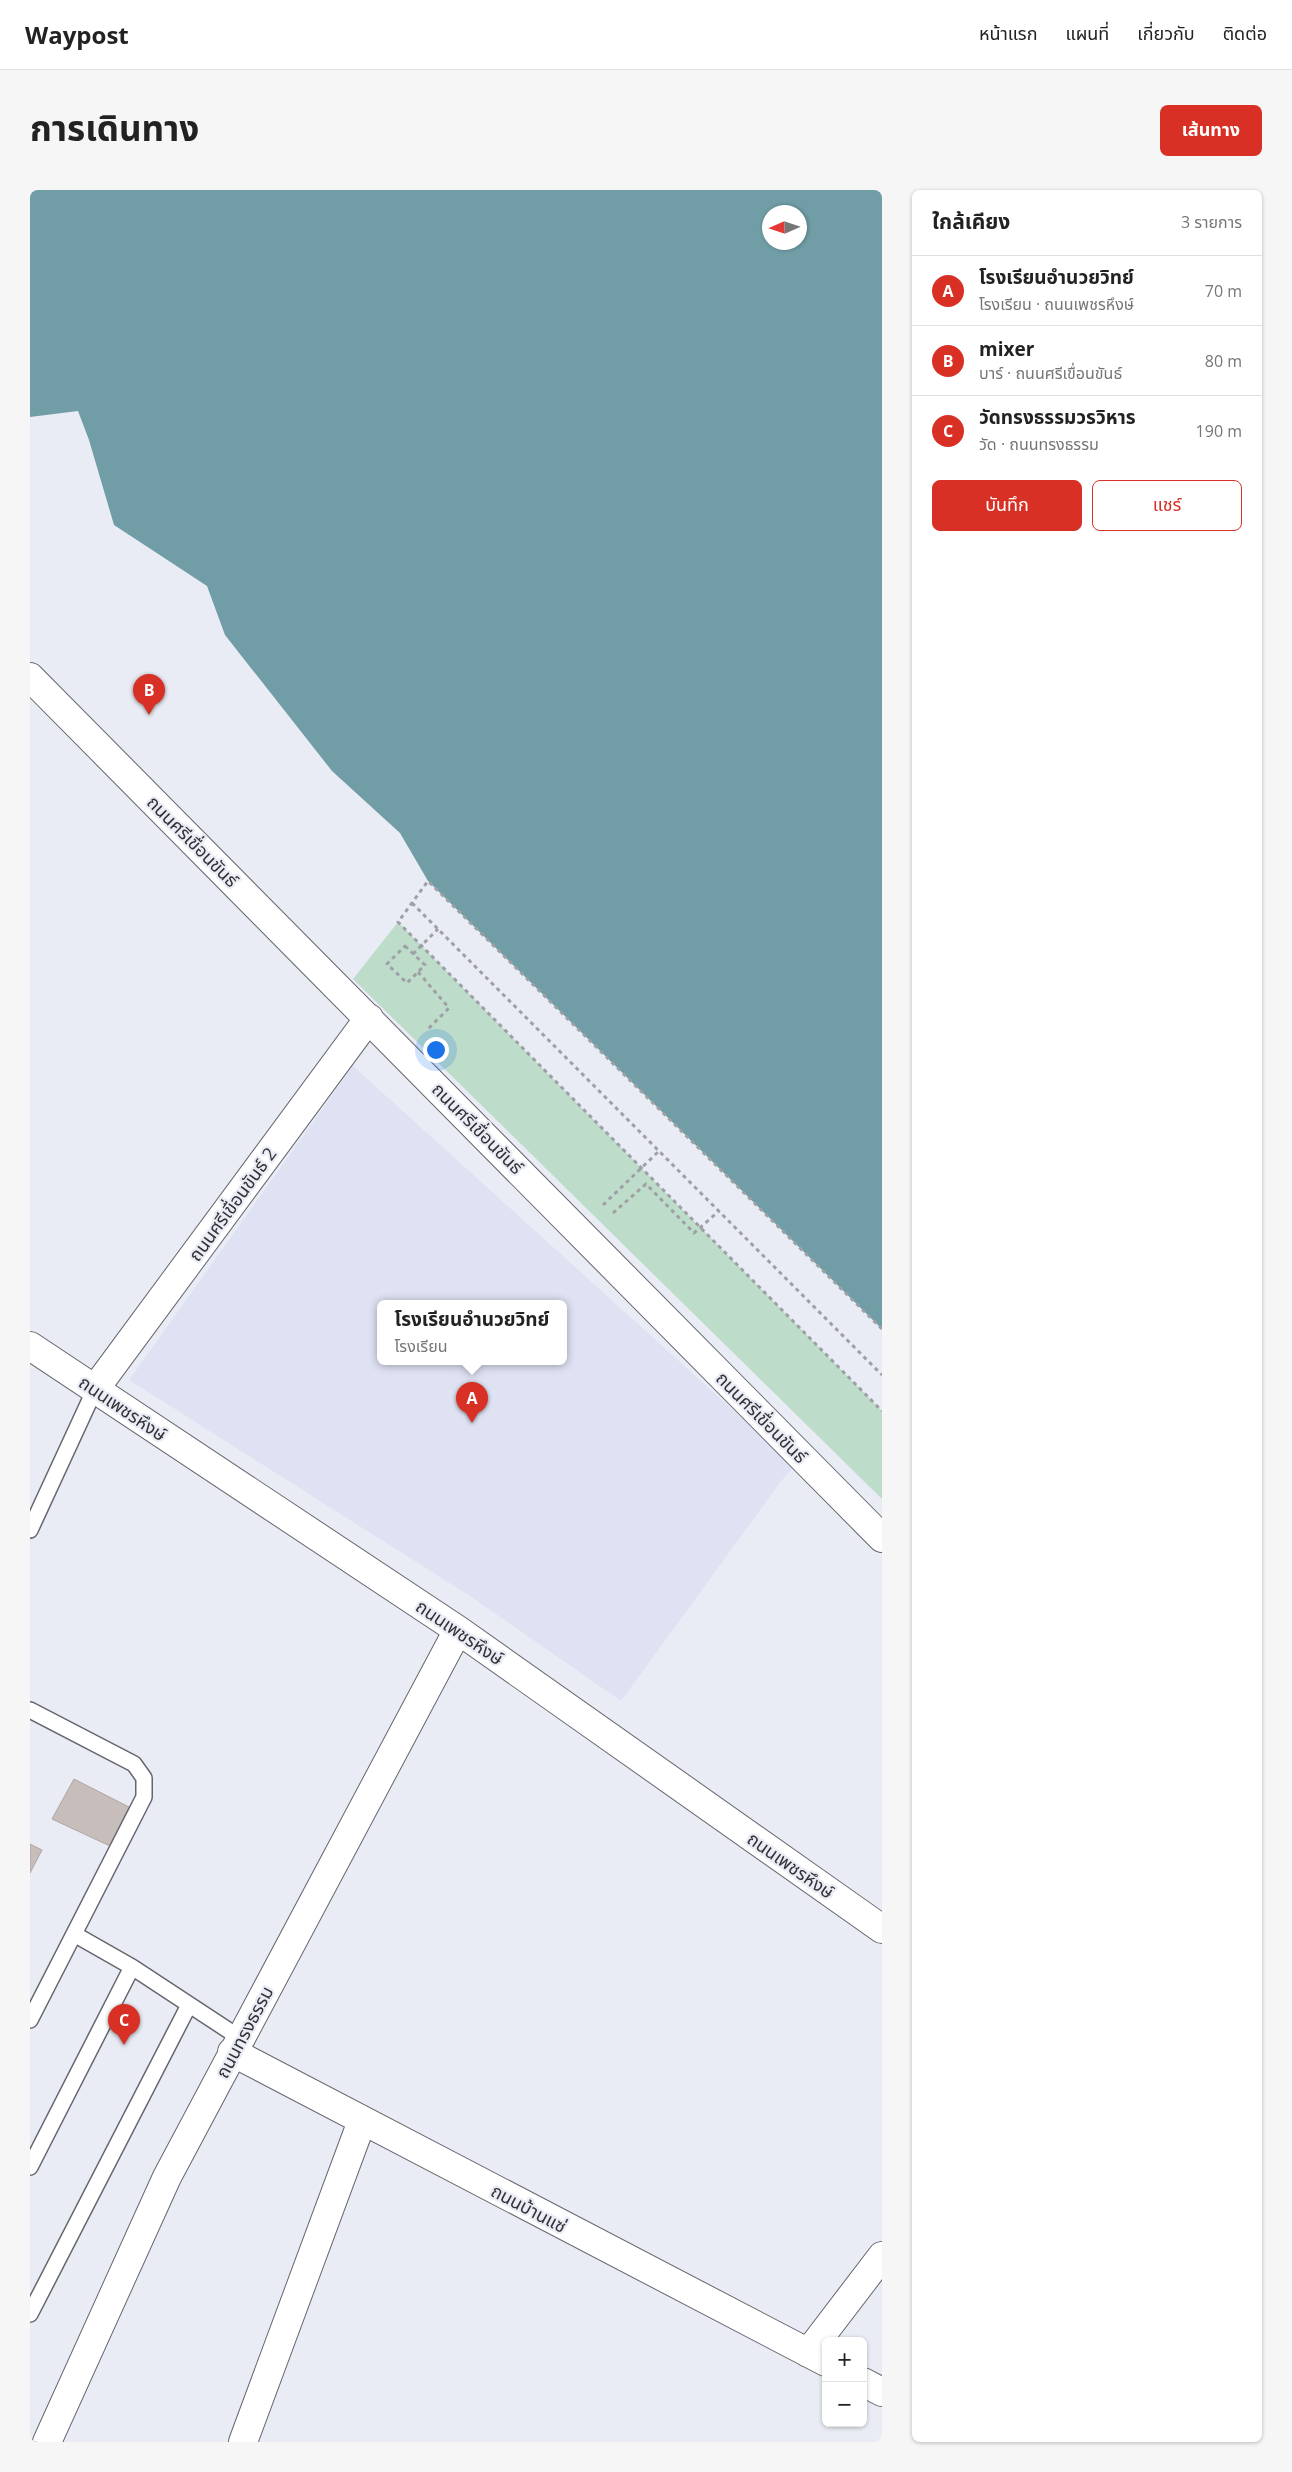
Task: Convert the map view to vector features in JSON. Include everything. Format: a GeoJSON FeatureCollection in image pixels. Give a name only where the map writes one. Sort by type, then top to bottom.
{"type":"FeatureCollection","features":[{"type":"Feature","properties":{"kind":"street","name":"ถนนศรีเขื่อนขันธ์"},"geometry":{"type":"LineString","coordinates":[[30,677],[882,1538]]}},
{"type":"Feature","properties":{"kind":"street","name":"ถนนศรีเขื่อนขันธ์ 2"},"geometry":{"type":"LineString","coordinates":[[95,1389],[369,1018]]}},
{"type":"Feature","properties":{"kind":"street","name":"ถนนเพชรหึงษ์"},"geometry":{"type":"LineString","coordinates":[[30,1346],[458,1630],[882,1929]]}},
{"type":"Feature","properties":{"kind":"street","name":"ถนนทรงธรรม"},"geometry":{"type":"LineString","coordinates":[[47,2442],[167,2177],[458,1630]]}},
{"type":"Feature","properties":{"kind":"street","name":"ถนนบ้านแซ่"},"geometry":{"type":"LineString","coordinates":[[236,2045],[362,2121],[817,2358]]}},
{"type":"Feature","properties":{"kind":"street"},"geometry":{"type":"LineString","coordinates":[[243,2442],[362,2121]]}},
{"type":"Feature","properties":{"kind":"street"},"geometry":{"type":"LineString","coordinates":[[817,2358],[882,2256]]}},
{"type":"Feature","properties":{"kind":"street"},"geometry":{"type":"LineString","coordinates":[[867,2384],[882,2392]]}},
{"type":"Feature","properties":{"kind":"lane"},"geometry":{"type":"LineString","coordinates":[[30,1530],[95,1389]]}},
{"type":"Feature","properties":{"kind":"lane"},"geometry":{"type":"LineString","coordinates":[[30,1710],[134,1764],[144,1778],[144,1797],[30,2020]]}},
{"type":"Feature","properties":{"kind":"lane"},"geometry":{"type":"LineString","coordinates":[[74,1934],[132,1967],[188,2005],[236,2045]]}},
{"type":"Feature","properties":{"kind":"lane"},"geometry":{"type":"LineString","coordinates":[[30,2167],[132,1967]]}},
{"type":"Feature","properties":{"kind":"lane"},"geometry":{"type":"LineString","coordinates":[[30,2314],[188,2005]]}},
{"type":"Feature","properties":{"kind":"path"},"geometry":{"type":"LineString","coordinates":[[882,1329],[428,881],[398,922],[882,1411]]}},
{"type":"Feature","properties":{"kind":"path"},"geometry":{"type":"LineString","coordinates":[[412,903],[882,1375]]}},
{"type":"Feature","properties":{"kind":"path"},"geometry":{"type":"LineString","coordinates":[[413,954],[438,929]]}},
{"type":"Feature","properties":{"kind":"path"},"geometry":{"type":"LineString","coordinates":[[404,946],[413,954],[425,965],[407,983],[387,964],[404,946]]}},
{"type":"Feature","properties":{"kind":"path"},"geometry":{"type":"LineString","coordinates":[[404,1054],[449,1008],[418,972]]}},
{"type":"Feature","properties":{"kind":"path"},"geometry":{"type":"LineString","coordinates":[[603,1205],[659,1150]]}},
{"type":"Feature","properties":{"kind":"path"},"geometry":{"type":"LineString","coordinates":[[613,1214],[646,1184],[694,1233],[719,1211]]}},
{"type":"Feature","properties":{"kind":"shaded area"},"geometry":{"type":"Polygon","coordinates":[[[353,1066],[795,1466],[782,1480],[621,1701],[470,1596],[129,1380],[353,1066]]]}},
{"type":"Feature","properties":{"kind":"green space"},"geometry":{"type":"Polygon","coordinates":[[[398,922],[882,1411],[882,1499],[353,979],[398,922]]]}},
{"type":"Feature","properties":{"kind":"water"},"geometry":{"type":"Polygon","coordinates":[[[30,190],[882,190],[882,1329],[428,881],[400,833],[332,771],[225,635],[207,586],[114,525],[89,440],[78,411],[30,417],[30,190]]]}},
{"type":"Feature","properties":{"kind":"building"},"geometry":{"type":"Polygon","coordinates":[[[74,1779],[129,1807],[110,1846],[52,1819],[74,1779]]]}},
{"type":"Feature","properties":{"kind":"building"},"geometry":{"type":"Polygon","coordinates":[[[30,1844],[42,1850],[30,1873],[30,1844]]]}},
{"type":"Feature","properties":{"kind":"place","name":"mixer"},"geometry":{"type":"Point","coordinates":[149,715]}},
{"type":"Feature","properties":{"kind":"place","name":"โรงเรียนอำนวยวิทย์"},"geometry":{"type":"Point","coordinates":[472,1423]}},
{"type":"Feature","properties":{"kind":"place","name":"วัดทรงธรรมวรวิหาร"},"geometry":{"type":"Point","coordinates":[124,2045]}}]}
